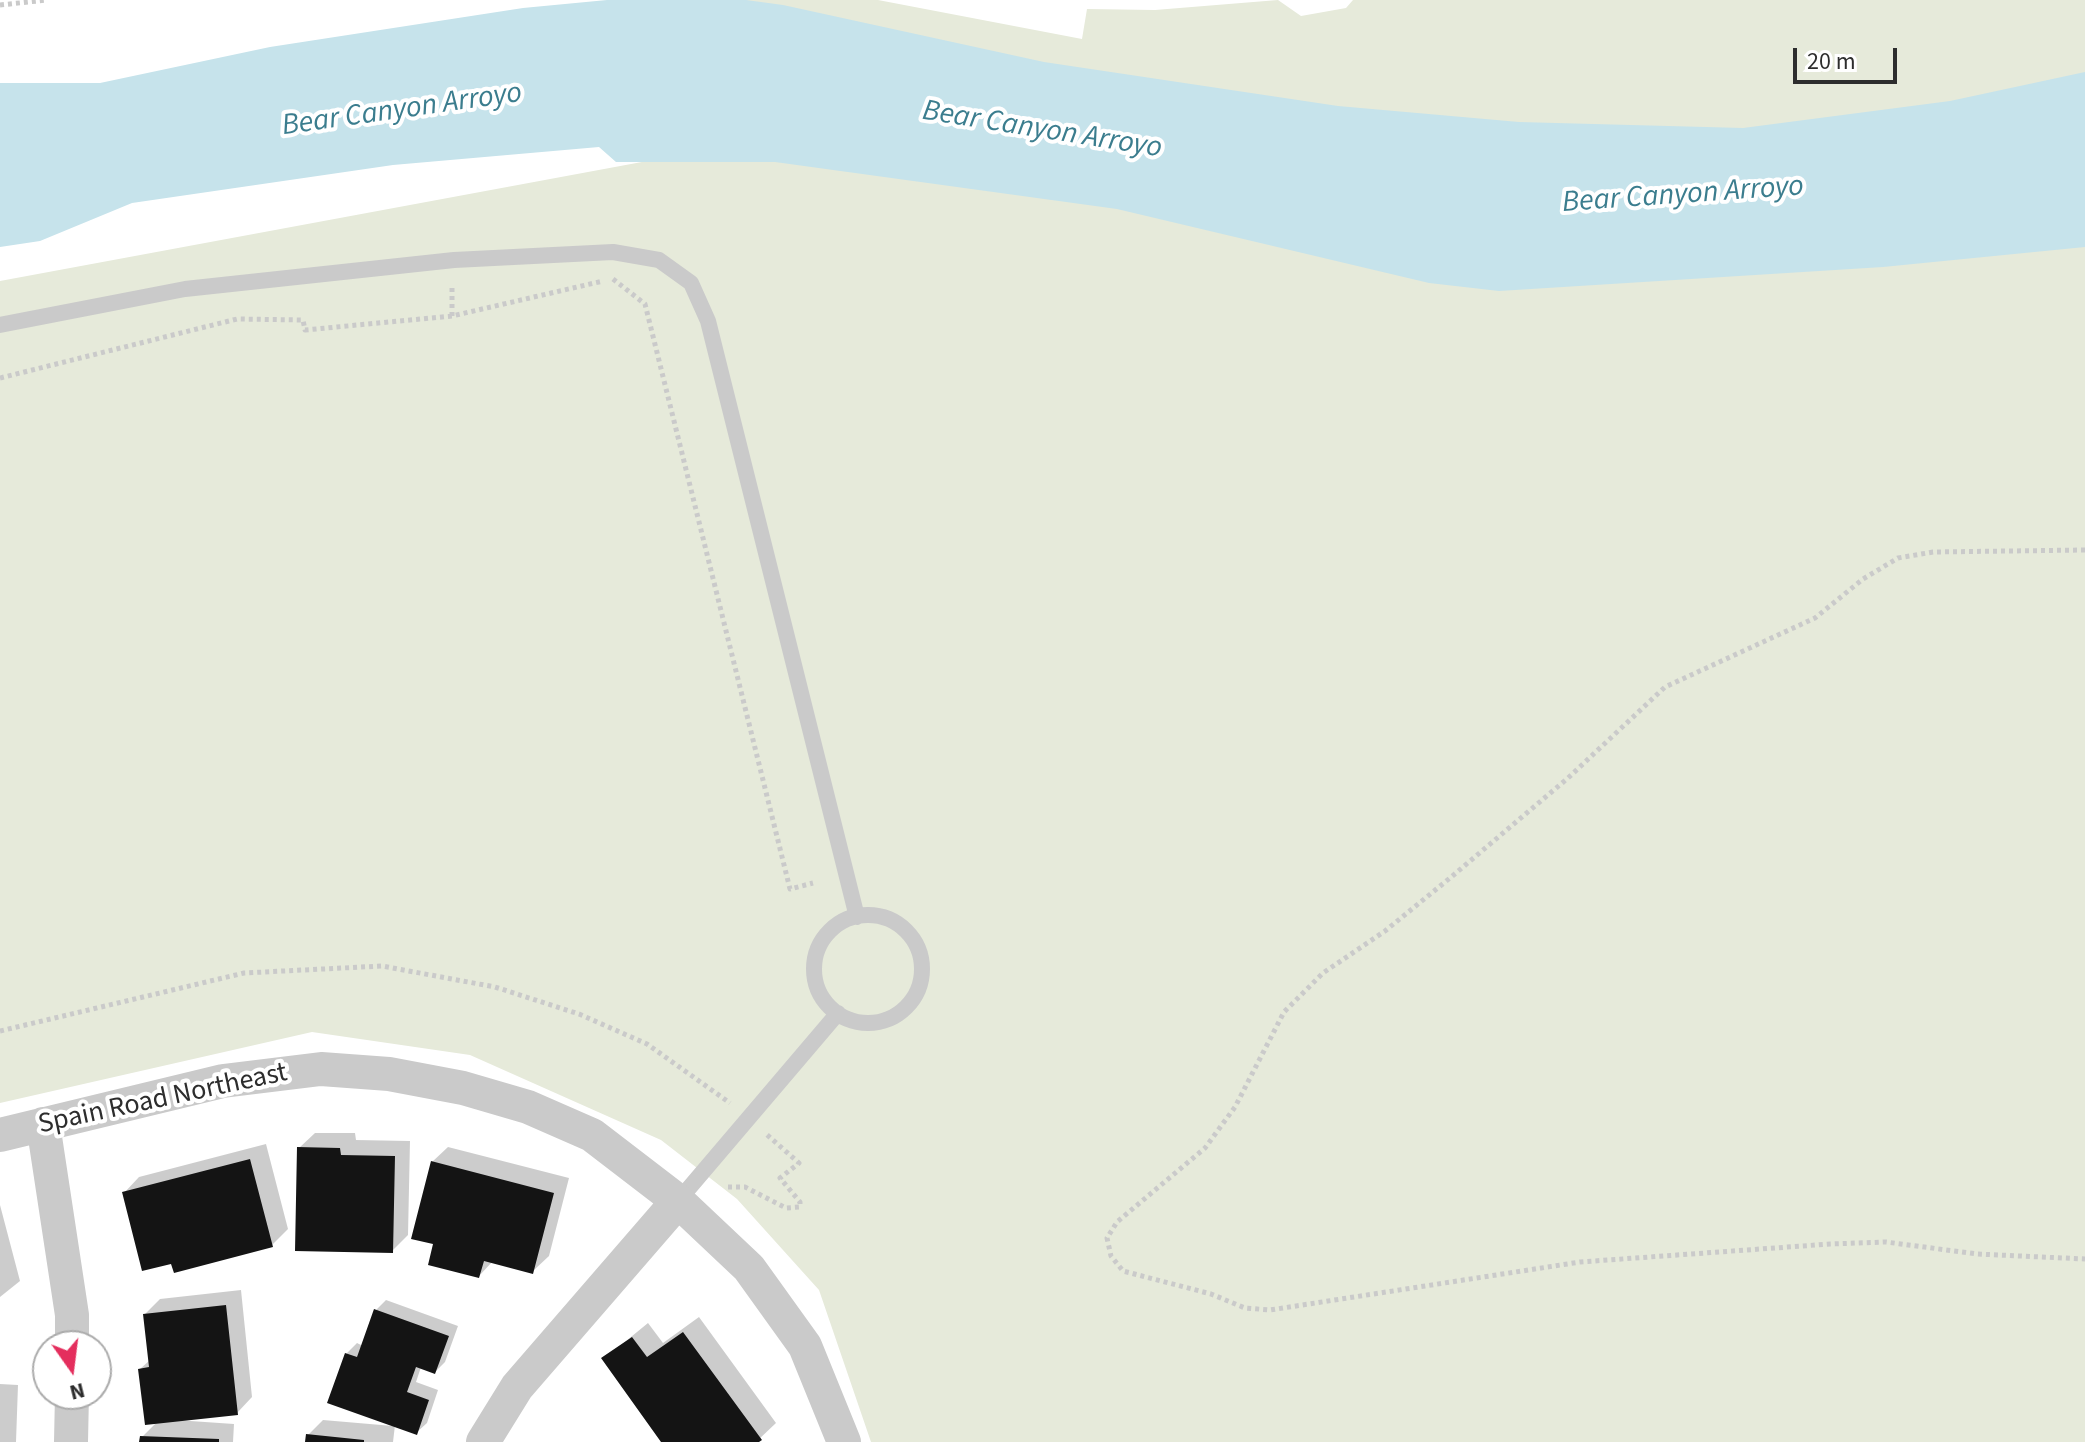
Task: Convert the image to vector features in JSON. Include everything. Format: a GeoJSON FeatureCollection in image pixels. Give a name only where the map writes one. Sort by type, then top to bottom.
{"type":"FeatureCollection","features":[{"type":"Feature","properties":{"kind":"street","name":"Spain Road Northeast"},"geometry":{"type":"LineString","coordinates":[[0,1135],[223,1081],[321,1069],[389,1074],[463,1088],[528,1107],[592,1135],[678,1201],[749,1268],[805,1346],[844,1442]]}},
{"type":"Feature","properties":{"kind":"street"},"geometry":{"type":"LineString","coordinates":[[43,1124],[72,1330]]}},
{"type":"Feature","properties":{"kind":"street"},"geometry":{"type":"LineString","coordinates":[[483,1442],[517,1387],[678,1201]]}},
{"type":"Feature","properties":{"kind":"street"},"geometry":{"type":"LineString","coordinates":[[71,1442],[72,1410]]}},
{"type":"Feature","properties":{"kind":"lane"},"geometry":{"type":"LineString","coordinates":[[0,325],[185,289],[454,260],[613,252],[659,260],[691,283],[708,321],[857,917]]}},
{"type":"Feature","properties":{"kind":"lane"},"geometry":{"type":"LineString","coordinates":[[871,914],[903,928],[919,947],[923,970],[918,991],[902,1011],[877,1022],[859,1022],[838,1013],[820,994],[815,981],[815,956],[826,935],[847,919],[857,917],[871,914]]}},
{"type":"Feature","properties":{"kind":"lane"},"geometry":{"type":"LineString","coordinates":[[678,1201],[838,1013]]}},
{"type":"Feature","properties":{"kind":"path"},"geometry":{"type":"LineString","coordinates":[[0,5],[47,0]]}},
{"type":"Feature","properties":{"kind":"path"},"geometry":{"type":"LineString","coordinates":[[0,378],[237,319],[303,320],[305,330],[452,316],[612,278],[645,304],[790,889],[813,883]]}},
{"type":"Feature","properties":{"kind":"path"},"geometry":{"type":"LineString","coordinates":[[2085,550],[2042,553],[1933,552],[1898,558],[1863,579],[1815,618],[1665,687],[1568,778],[1450,878],[1385,931],[1323,973],[1284,1012],[1235,1107],[1205,1148],[1117,1222],[1107,1238],[1111,1256],[1123,1271],[1211,1294],[1245,1308],[1270,1310],[1580,1262],[1830,1244],[1886,1242],[1977,1254],[2085,1259]]}},
{"type":"Feature","properties":{"kind":"path"},"geometry":{"type":"LineString","coordinates":[[0,1031],[244,973],[382,966],[495,987],[619,1030],[667,1057],[799,1163],[780,1178],[800,1202],[800,1207],[786,1208],[745,1187],[728,1187]]}},
{"type":"Feature","properties":{"kind":"green space"},"geometry":{"type":"Polygon","coordinates":[[[640,0],[878,0],[1082,39],[1087,9],[1155,10],[1278,0],[1301,16],[1346,8],[1353,0],[2085,0],[2085,1442],[871,1442],[819,1290],[737,1199],[661,1140],[470,1055],[312,1032],[0,1103],[0,281],[712,149],[640,0]]]}},
{"type":"Feature","properties":{"kind":"water","name":"Bear Canyon Arroyo"},"geometry":{"type":"Polygon","coordinates":[[[607,0],[746,0],[783,5],[1044,62],[1338,106],[1519,122],[1743,128],[1950,101],[2085,72],[2085,247],[1883,267],[1499,291],[1429,283],[1117,209],[775,162],[616,162],[599,147],[393,165],[132,203],[40,241],[0,247],[0,83],[100,83],[270,47],[523,8],[607,0]]]}},
{"type":"Feature","properties":{"kind":"building"},"geometry":{"type":"Polygon","coordinates":[[[297,1147],[340,1148],[341,1155],[395,1156],[393,1253],[295,1251],[297,1147]]]}},
{"type":"Feature","properties":{"kind":"building"},"geometry":{"type":"Polygon","coordinates":[[[250,1159],[273,1247],[174,1273],[171,1264],[142,1271],[122,1192],[250,1159]]]}},
{"type":"Feature","properties":{"kind":"building"},"geometry":{"type":"Polygon","coordinates":[[[431,1161],[554,1193],[533,1274],[484,1261],[479,1278],[428,1265],[433,1244],[411,1239],[431,1161]]]}},
{"type":"Feature","properties":{"kind":"building"},"geometry":{"type":"Polygon","coordinates":[[[226,1305],[238,1415],[145,1425],[138,1369],[149,1367],[143,1314],[226,1305]]]}},
{"type":"Feature","properties":{"kind":"building"},"geometry":{"type":"Polygon","coordinates":[[[374,1309],[449,1336],[435,1374],[416,1367],[407,1392],[429,1400],[417,1435],[327,1403],[345,1353],[357,1357],[374,1309]]]}},
{"type":"Feature","properties":{"kind":"building"},"geometry":{"type":"Polygon","coordinates":[[[683,1332],[762,1440],[661,1442],[601,1358],[632,1337],[647,1357],[683,1332]]]}},
{"type":"Feature","properties":{"kind":"building"},"geometry":{"type":"Polygon","coordinates":[[[306,1434],[364,1440],[364,1442],[305,1442],[306,1434]]]}},
{"type":"Feature","properties":{"kind":"building"},"geometry":{"type":"Polygon","coordinates":[[[140,1436],[219,1439],[219,1442],[139,1442],[140,1436]]]}}]}
